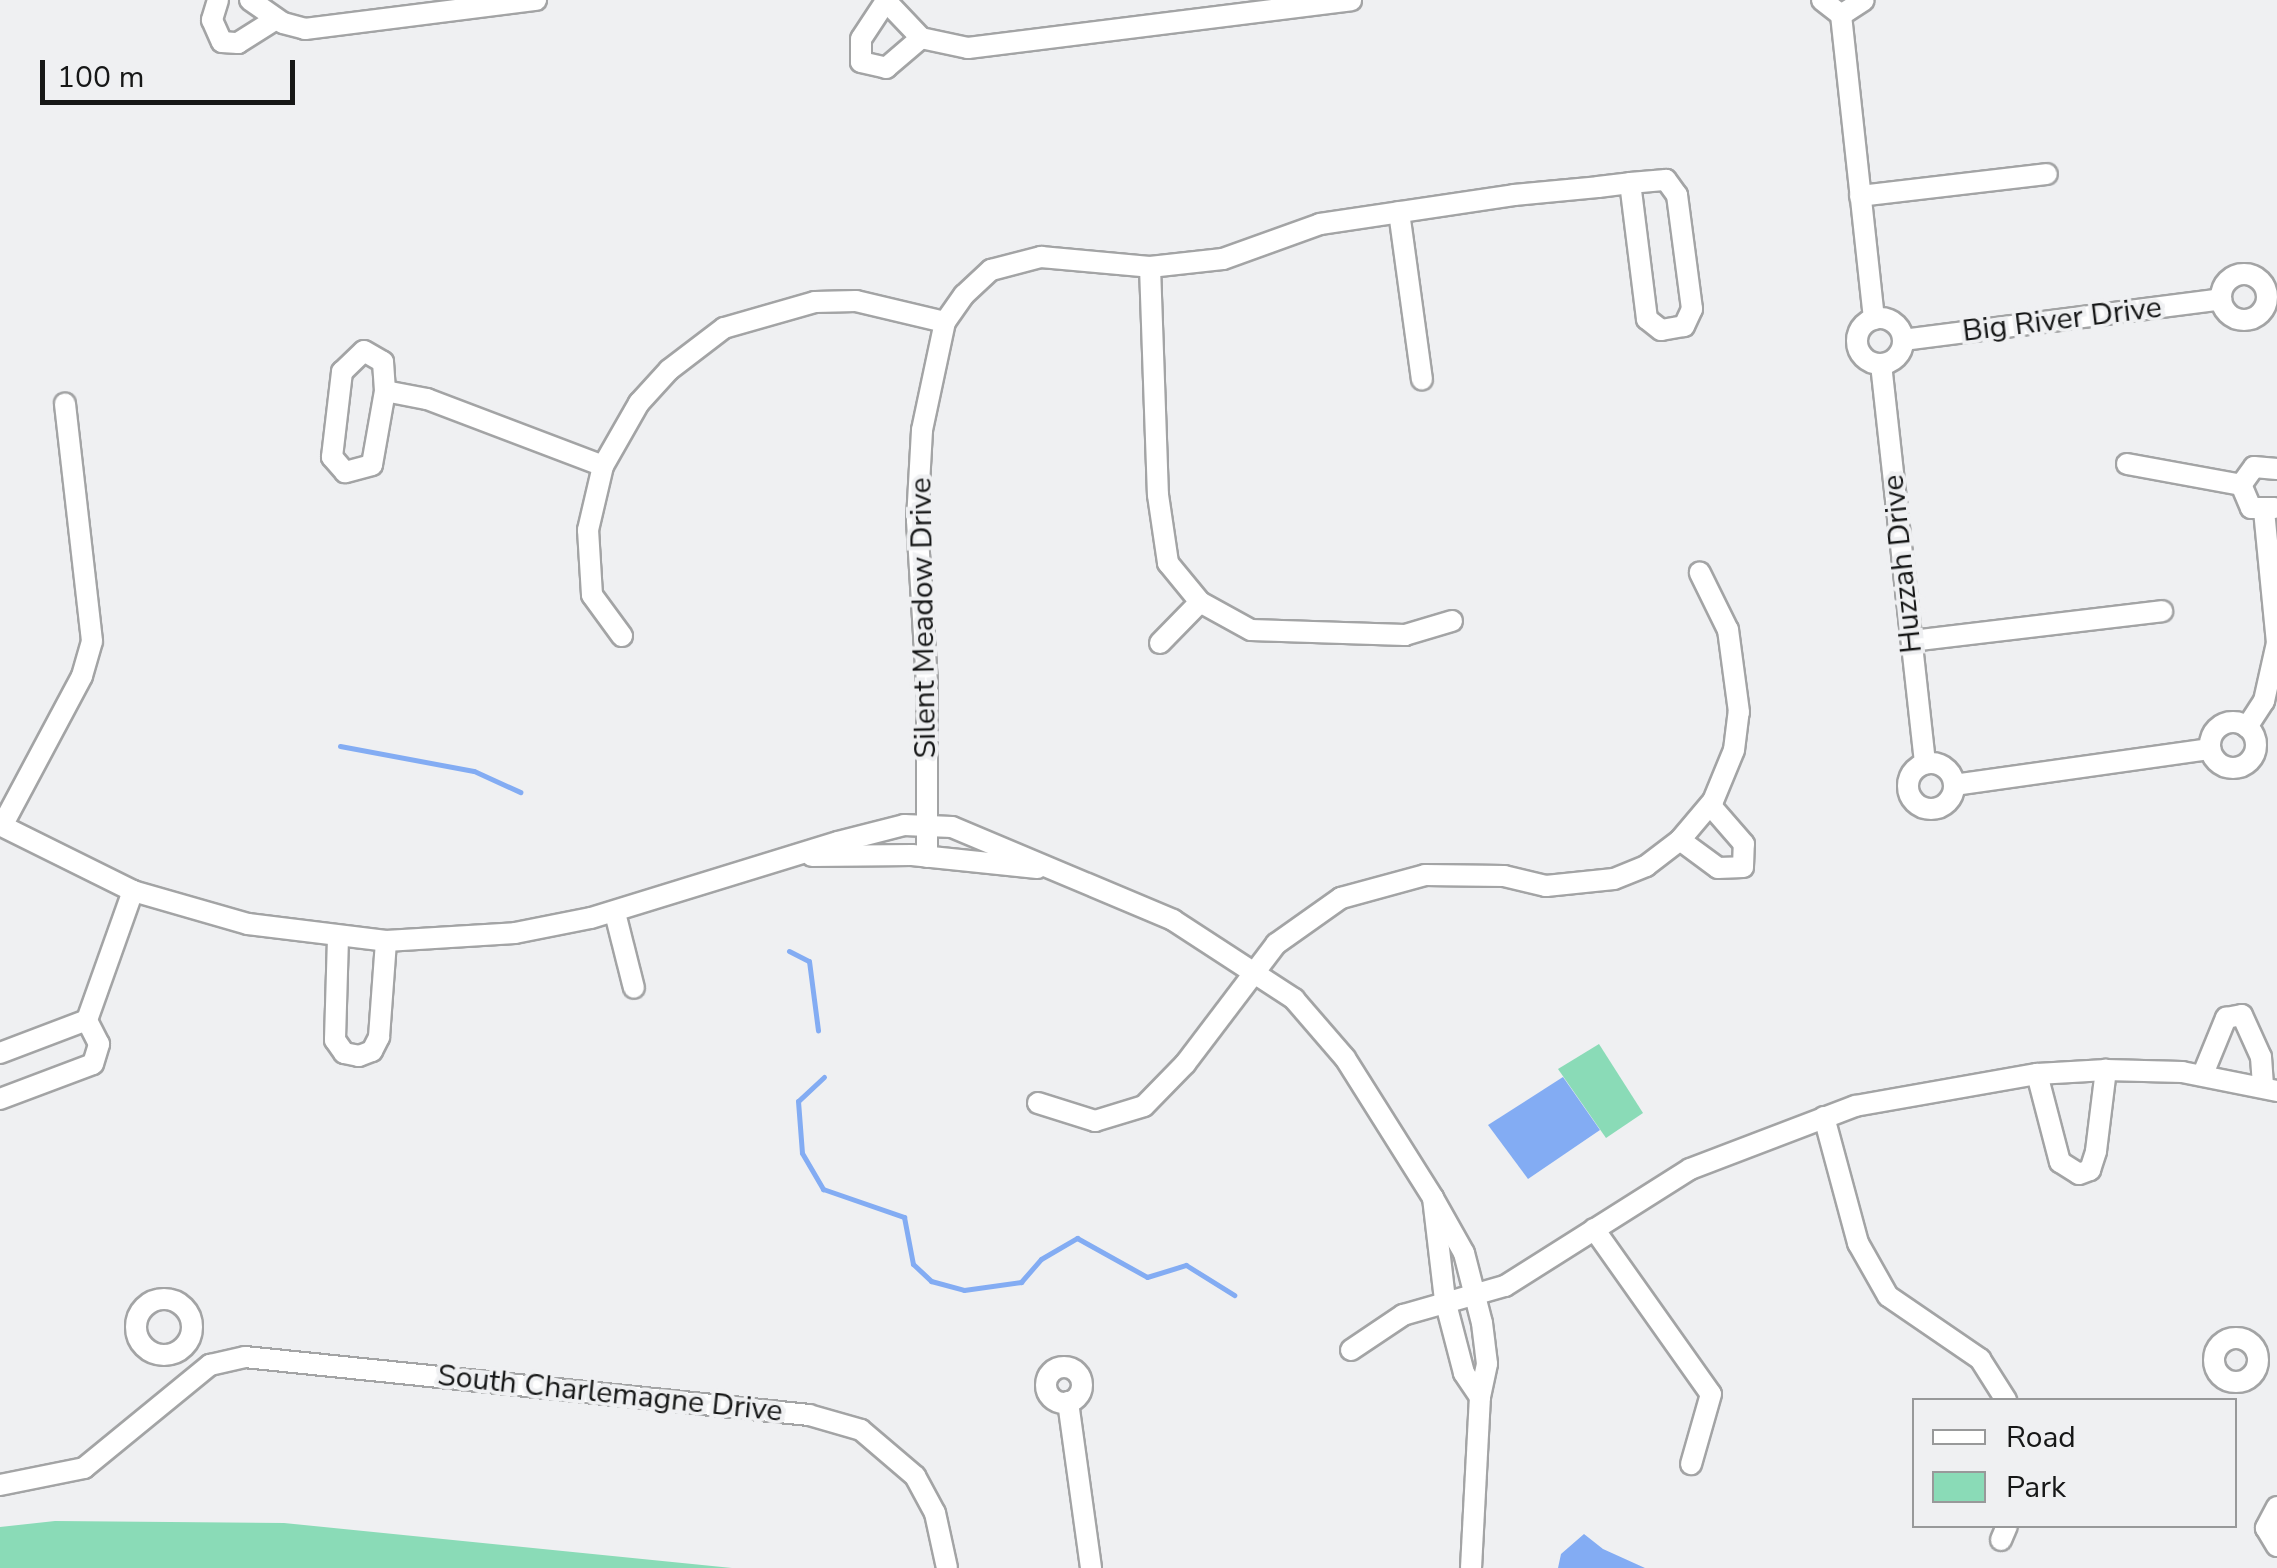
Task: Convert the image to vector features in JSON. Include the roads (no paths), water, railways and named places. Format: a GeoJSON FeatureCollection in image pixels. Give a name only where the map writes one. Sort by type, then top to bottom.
{"type":"FeatureCollection","features":[{"type":"Feature","properties":{"kind":"street"},"geometry":{"type":"LineString","coordinates":[[218,0],[212,20],[222,42],[238,43],[276,19]]}},
{"type":"Feature","properties":{"kind":"street"},"geometry":{"type":"LineString","coordinates":[[250,0],[276,19],[305,29],[536,0]]}},
{"type":"Feature","properties":{"kind":"street"},"geometry":{"type":"LineString","coordinates":[[922,38],[886,68],[861,62],[860,39],[886,1],[922,38],[968,48],[1351,0]]}},
{"type":"Feature","properties":{"kind":"street"},"geometry":{"type":"LineString","coordinates":[[1822,0],[1841,15],[1864,0]]}},
{"type":"Feature","properties":{"kind":"street","name":"Huzzah Drive"},"geometry":{"type":"LineString","coordinates":[[1841,15],[1874,319],[1863,326],[1857,344],[1863,356],[1880,364],[1925,764]]}},
{"type":"Feature","properties":{"kind":"street"},"geometry":{"type":"LineString","coordinates":[[1860,196],[2047,174]]}},
{"type":"Feature","properties":{"kind":"street","name":"Silent Meadow Drive"},"geometry":{"type":"LineString","coordinates":[[927,857],[917,520],[922,430],[945,322],[991,270],[1041,256],[1150,267],[1222,259],[1320,224],[1399,212],[1630,183],[1666,180],[1678,195],[1692,309],[1684,326],[1661,330],[1648,319],[1630,183]]}},
{"type":"Feature","properties":{"kind":"street"},"geometry":{"type":"LineString","coordinates":[[1399,212],[1422,379]]}},
{"type":"Feature","properties":{"kind":"street"},"geometry":{"type":"LineString","coordinates":[[1150,267],[1158,495],[1168,563],[1200,602],[1251,630],[1405,635],[1452,621]]}},
{"type":"Feature","properties":{"kind":"street","name":"Big River Drive"},"geometry":{"type":"LineString","coordinates":[[2250,275],[2265,288],[2271,310],[2237,319],[2220,299],[2229,279],[2250,275]]}},
{"type":"Feature","properties":{"kind":"street","name":"Big River Drive"},"geometry":{"type":"LineString","coordinates":[[1903,340],[2220,299]]}},
{"type":"Feature","properties":{"kind":"street"},"geometry":{"type":"LineString","coordinates":[[622,636],[592,595],[588,530],[603,466],[639,403],[724,328],[815,302],[856,301],[945,322]]}},
{"type":"Feature","properties":{"kind":"street"},"geometry":{"type":"LineString","coordinates":[[1874,319],[1894,323],[1903,340],[1897,357],[1880,364]]}},
{"type":"Feature","properties":{"kind":"street"},"geometry":{"type":"LineString","coordinates":[[364,351],[376,354],[387,372],[384,391],[372,464],[345,472],[332,457],[346,362],[364,351]]}},
{"type":"Feature","properties":{"kind":"street"},"geometry":{"type":"LineString","coordinates":[[384,391],[427,399],[603,466]]}},
{"type":"Feature","properties":{"kind":"street"},"geometry":{"type":"LineString","coordinates":[[65,404],[92,641],[82,676],[1,825],[133,891],[248,924],[338,938],[386,941],[516,932],[614,914],[888,830],[928,826],[952,827],[1173,920],[1294,998],[1345,1058],[1464,1252],[1487,1364],[1480,1398],[1471,1568]]}},
{"type":"Feature","properties":{"kind":"street"},"geometry":{"type":"LineString","coordinates":[[2127,464],[2241,485]]}},
{"type":"Feature","properties":{"kind":"street"},"geometry":{"type":"LineString","coordinates":[[2241,485],[2254,467],[2277,470]]}},
{"type":"Feature","properties":{"kind":"street"},"geometry":{"type":"LineString","coordinates":[[2241,485],[2246,504],[2270,509],[2276,644],[2269,688],[2247,726]]}},
{"type":"Feature","properties":{"kind":"street"},"geometry":{"type":"LineString","coordinates":[[1038,1103],[1095,1121],[1144,1106],[1276,944],[1311,916],[1365,888],[1425,875],[1580,884],[1646,866],[1680,840],[1711,806],[1734,750],[1739,712],[1728,630],[1700,574]]}},
{"type":"Feature","properties":{"kind":"street"},"geometry":{"type":"LineString","coordinates":[[1160,643],[1200,602]]}},
{"type":"Feature","properties":{"kind":"street"},"geometry":{"type":"LineString","coordinates":[[1912,641],[2162,611]]}},
{"type":"Feature","properties":{"kind":"street"},"geometry":{"type":"LineString","coordinates":[[2210,749],[2221,725],[2247,726]]}},
{"type":"Feature","properties":{"kind":"street"},"geometry":{"type":"LineString","coordinates":[[2210,749],[2222,765],[2242,766],[2256,744],[2247,726]]}},
{"type":"Feature","properties":{"kind":"street"},"geometry":{"type":"LineString","coordinates":[[1954,785],[2210,749]]}},
{"type":"Feature","properties":{"kind":"street"},"geometry":{"type":"LineString","coordinates":[[1925,764],[1944,768],[1954,785],[1942,806],[1917,805],[1908,782],[1925,764]]}},
{"type":"Feature","properties":{"kind":"street"},"geometry":{"type":"LineString","coordinates":[[1680,840],[1718,868],[1743,867],[1744,844],[1711,806]]}},
{"type":"Feature","properties":{"kind":"street"},"geometry":{"type":"LineString","coordinates":[[806,856],[927,857],[1044,868]]}},
{"type":"Feature","properties":{"kind":"street"},"geometry":{"type":"LineString","coordinates":[[0,1099],[93,1064],[99,1044],[87,1020],[133,891]]}},
{"type":"Feature","properties":{"kind":"street"},"geometry":{"type":"LineString","coordinates":[[614,914],[634,988]]}},
{"type":"Feature","properties":{"kind":"street"},"geometry":{"type":"LineString","coordinates":[[338,938],[335,1040],[344,1053],[358,1056],[372,1052],[379,1037],[386,941]]}},
{"type":"Feature","properties":{"kind":"street"},"geometry":{"type":"LineString","coordinates":[[1351,1350],[1403,1315],[1445,1300],[1475,1296],[1532,1271],[1690,1169],[1824,1116],[1894,1097],[2037,1074],[2106,1070],[2203,1074],[2270,1089],[2242,1015],[2226,1018],[2203,1074]]}},
{"type":"Feature","properties":{"kind":"street"},"geometry":{"type":"LineString","coordinates":[[0,1053],[87,1020]]}},
{"type":"Feature","properties":{"kind":"street"},"geometry":{"type":"LineString","coordinates":[[2037,1074],[2060,1162],[2079,1174],[2090,1170],[2096,1152],[2106,1070]]}},
{"type":"Feature","properties":{"kind":"street"},"geometry":{"type":"LineString","coordinates":[[1824,1116],[1858,1242],[1888,1296],[1980,1359],[2005,1398]]}},
{"type":"Feature","properties":{"kind":"street"},"geometry":{"type":"LineString","coordinates":[[1433,1198],[1445,1300],[1464,1372],[1480,1398]]}},
{"type":"Feature","properties":{"kind":"street"},"geometry":{"type":"LineString","coordinates":[[1594,1230],[1710,1394],[1692,1464]]}},
{"type":"Feature","properties":{"kind":"street"},"geometry":{"type":"LineString","coordinates":[[2255,1351],[2277,1346]]}},
{"type":"Feature","properties":{"kind":"street"},"geometry":{"type":"LineString","coordinates":[[178,1350],[192,1378]]}},
{"type":"Feature","properties":{"kind":"street","name":"South Charlemagne Drive"},"geometry":{"type":"LineString","coordinates":[[0,1485],[84,1468],[192,1378],[245,1357],[809,1415],[882,1442],[915,1476],[935,1513],[947,1568]]}},
{"type":"Feature","properties":{"kind":"street"},"geometry":{"type":"LineString","coordinates":[[1068,1402],[1091,1568]]}},
{"type":"Feature","properties":{"kind":"street"},"geometry":{"type":"LineString","coordinates":[[2277,1508],[2266,1528],[2277,1546]]}},
{"type":"Feature","properties":{"kind":"water"},"geometry":{"type":"Polygon","coordinates":[[[1563,1077],[1600,1130],[1528,1179],[1488,1125],[1563,1077]]]}},
{"type":"Feature","properties":{"kind":"water"},"geometry":{"type":"Polygon","coordinates":[[[1584,1534],[1603,1549],[1645,1568],[1558,1568],[1561,1554],[1584,1534]]]}},
{"type":"Feature","properties":{"kind":"waterway"},"geometry":{"type":"LineString","coordinates":[[340,746],[474,771],[520,792]]}},
{"type":"Feature","properties":{"kind":"waterway"},"geometry":{"type":"LineString","coordinates":[[789,951],[809,961],[818,1030]]}},
{"type":"Feature","properties":{"kind":"waterway"},"geometry":{"type":"LineString","coordinates":[[824,1077],[798,1101],[802,1153],[823,1189],[904,1217],[913,1264],[931,1281],[964,1290],[1021,1282],[1041,1259],[1077,1238],[1147,1277],[1186,1265],[1234,1295]]}}]}
